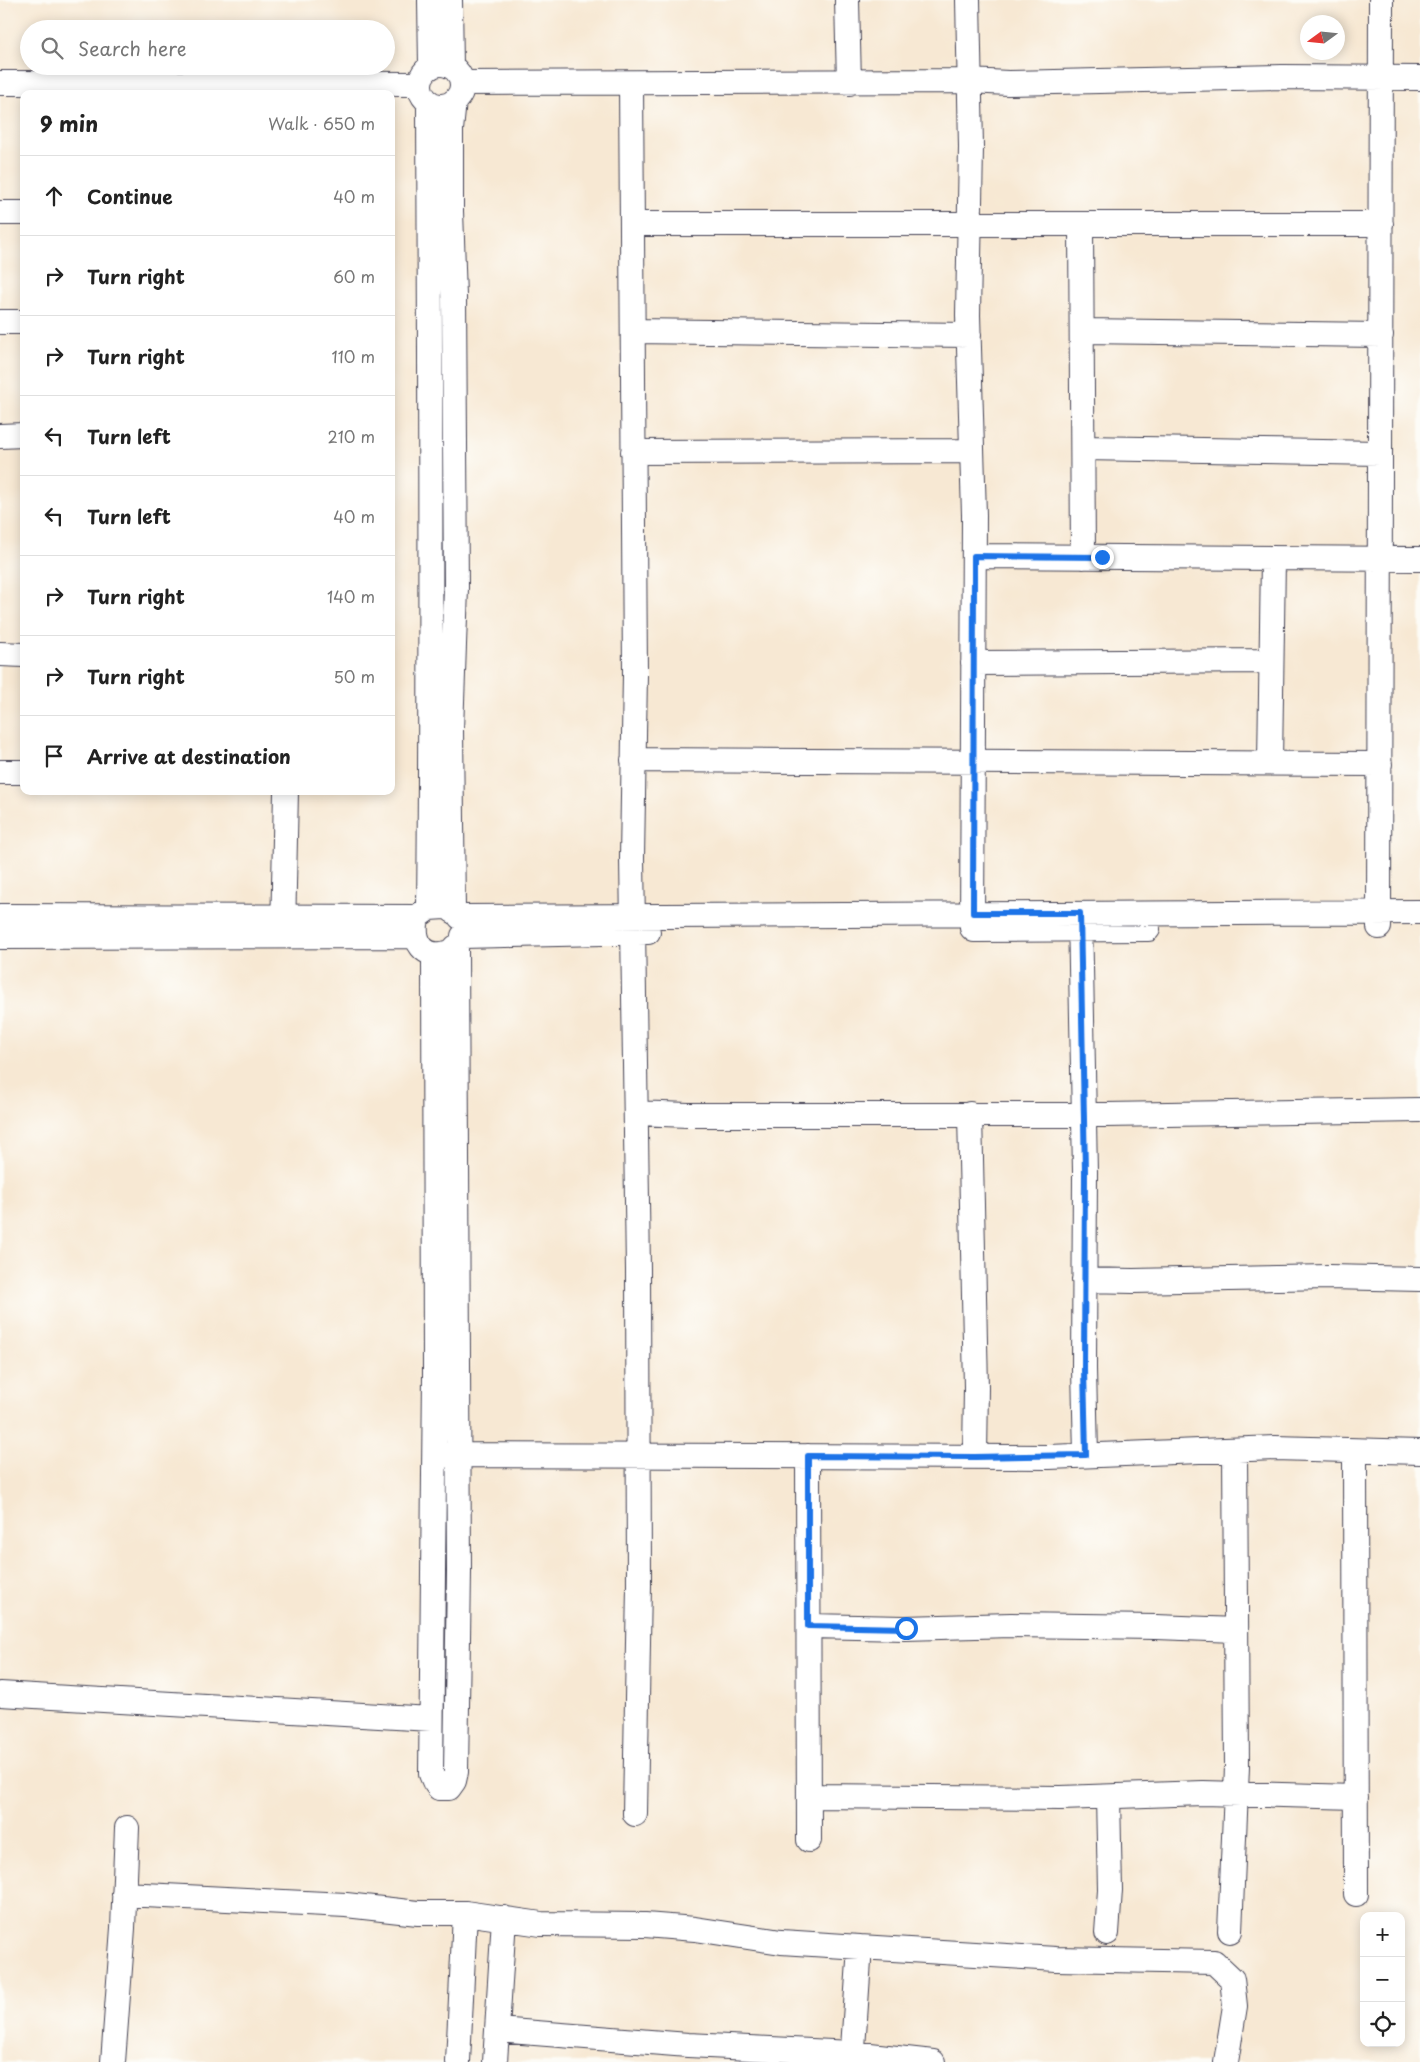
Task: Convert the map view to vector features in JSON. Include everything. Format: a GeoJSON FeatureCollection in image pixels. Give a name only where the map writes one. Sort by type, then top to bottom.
{"type":"FeatureCollection","features":[{"type":"Feature","properties":{"kind":"street"},"geometry":{"type":"LineString","coordinates":[[0,936],[421,920],[445,907],[453,933],[434,1456],[431,1774],[439,1788],[449,1788],[454,1781],[456,1772],[459,1455],[451,739],[456,588],[454,296],[451,130],[441,84],[430,0]]}},
{"type":"Feature","properties":{"kind":"street"},"geometry":{"type":"LineString","coordinates":[[450,0],[441,84],[431,345],[421,947],[453,933],[633,924],[1380,919],[1420,912]]}},
{"type":"Feature","properties":{"kind":"street"},"geometry":{"type":"LineString","coordinates":[[847,0],[849,83]]}},
{"type":"Feature","properties":{"kind":"street"},"geometry":{"type":"LineString","coordinates":[[968,0],[970,81],[969,335],[974,556],[973,921]]}},
{"type":"Feature","properties":{"kind":"street"},"geometry":{"type":"LineString","coordinates":[[1380,919],[1381,0]]}},
{"type":"Feature","properties":{"kind":"street"},"geometry":{"type":"LineString","coordinates":[[0,83],[281,88],[630,82],[849,83],[970,81],[1008,83],[1272,77],[1420,78]]}},
{"type":"Feature","properties":{"kind":"street"},"geometry":{"type":"LineString","coordinates":[[630,82],[635,674],[633,924],[639,1585],[635,1814]]}},
{"type":"Feature","properties":{"kind":"street"},"geometry":{"type":"LineString","coordinates":[[0,213],[20,213]]}},
{"type":"Feature","properties":{"kind":"street"},"geometry":{"type":"LineString","coordinates":[[632,224],[1381,224]]}},
{"type":"Feature","properties":{"kind":"street"},"geometry":{"type":"LineString","coordinates":[[1081,224],[1083,556]]}},
{"type":"Feature","properties":{"kind":"street"},"geometry":{"type":"LineString","coordinates":[[0,322],[20,322]]}},
{"type":"Feature","properties":{"kind":"street"},"geometry":{"type":"LineString","coordinates":[[633,331],[969,335]]}},
{"type":"Feature","properties":{"kind":"street"},"geometry":{"type":"LineString","coordinates":[[1082,331],[1380,335]]}},
{"type":"Feature","properties":{"kind":"street"},"geometry":{"type":"LineString","coordinates":[[0,436],[20,435]]}},
{"type":"Feature","properties":{"kind":"street"},"geometry":{"type":"LineString","coordinates":[[1083,448],[1380,453]]}},
{"type":"Feature","properties":{"kind":"street"},"geometry":{"type":"LineString","coordinates":[[633,452],[972,451]]}},
{"type":"Feature","properties":{"kind":"street"},"geometry":{"type":"LineString","coordinates":[[974,556],[1420,559]]}},
{"type":"Feature","properties":{"kind":"street"},"geometry":{"type":"LineString","coordinates":[[1270,763],[1273,558]]}},
{"type":"Feature","properties":{"kind":"street"},"geometry":{"type":"LineString","coordinates":[[0,654],[20,655]]}},
{"type":"Feature","properties":{"kind":"street"},"geometry":{"type":"LineString","coordinates":[[973,663],[1271,661]]}},
{"type":"Feature","properties":{"kind":"street"},"geometry":{"type":"LineString","coordinates":[[633,760],[1380,764]]}},
{"type":"Feature","properties":{"kind":"street"},"geometry":{"type":"LineString","coordinates":[[0,772],[20,772]]}},
{"type":"Feature","properties":{"kind":"street"},"geometry":{"type":"LineString","coordinates":[[283,926],[286,795]]}},
{"type":"Feature","properties":{"kind":"street"},"geometry":{"type":"LineString","coordinates":[[0,916],[283,926]]}},
{"type":"Feature","properties":{"kind":"street"},"geometry":{"type":"LineString","coordinates":[[1380,919],[1420,926]]}},
{"type":"Feature","properties":{"kind":"street"},"geometry":{"type":"LineString","coordinates":[[1080,921],[1084,1114],[1086,1455]]}},
{"type":"Feature","properties":{"kind":"street"},"geometry":{"type":"LineString","coordinates":[[636,1113],[688,1115],[1084,1114],[1420,1110]]}},
{"type":"Feature","properties":{"kind":"street"},"geometry":{"type":"LineString","coordinates":[[970,1114],[976,1387],[975,1457]]}},
{"type":"Feature","properties":{"kind":"street"},"geometry":{"type":"LineString","coordinates":[[1084,1280],[1133,1281],[1329,1277],[1420,1279]]}},
{"type":"Feature","properties":{"kind":"street"},"geometry":{"type":"LineString","coordinates":[[434,1456],[975,1457],[1275,1448],[1420,1452]]}},
{"type":"Feature","properties":{"kind":"street"},"geometry":{"type":"LineString","coordinates":[[1230,1930],[1235,1794],[1235,1450]]}},
{"type":"Feature","properties":{"kind":"street"},"geometry":{"type":"LineString","coordinates":[[1355,1451],[1356,1894]]}},
{"type":"Feature","properties":{"kind":"street"},"geometry":{"type":"LineString","coordinates":[[808,1456],[809,1840]]}},
{"type":"Feature","properties":{"kind":"street"},"geometry":{"type":"LineString","coordinates":[[808,1626],[906,1628],[1012,1625],[1236,1630]]}},
{"type":"Feature","properties":{"kind":"street"},"geometry":{"type":"LineString","coordinates":[[0,1694],[431,1719]]}},
{"type":"Feature","properties":{"kind":"street"},"geometry":{"type":"LineString","coordinates":[[810,1796],[956,1798],[1235,1794],[1356,1797]]}},
{"type":"Feature","properties":{"kind":"street"},"geometry":{"type":"LineString","coordinates":[[1107,1933],[1110,1890],[1108,1797]]}},
{"type":"Feature","properties":{"kind":"street"},"geometry":{"type":"LineString","coordinates":[[113,2062],[127,1828]]}},
{"type":"Feature","properties":{"kind":"street"},"geometry":{"type":"LineString","coordinates":[[124,1894],[346,1905],[418,1913],[465,1913],[541,1924],[645,1925],[695,1928],[782,1942],[860,1947],[1056,1959],[1214,1962],[1232,1979],[1235,2006],[1226,2062]]}},
{"type":"Feature","properties":{"kind":"street"},"geometry":{"type":"LineString","coordinates":[[458,2062],[465,1913]]}},
{"type":"Feature","properties":{"kind":"street"},"geometry":{"type":"LineString","coordinates":[[495,2062],[504,1918]]}},
{"type":"Feature","properties":{"kind":"street"},"geometry":{"type":"LineString","coordinates":[[852,2058],[860,1947]]}},
{"type":"Feature","properties":{"kind":"street"},"geometry":{"type":"LineString","coordinates":[[497,2030],[852,2058],[933,2062]]}},
{"type":"Feature","properties":{"kind":"route"},"geometry":{"type":"LineString","coordinates":[[906,1628],[808,1626],[808,1456],[1049,1457],[1086,1455],[1084,1369],[1085,1172],[1080,913],[973,913],[972,733],[974,556],[1102,557]]}}]}
